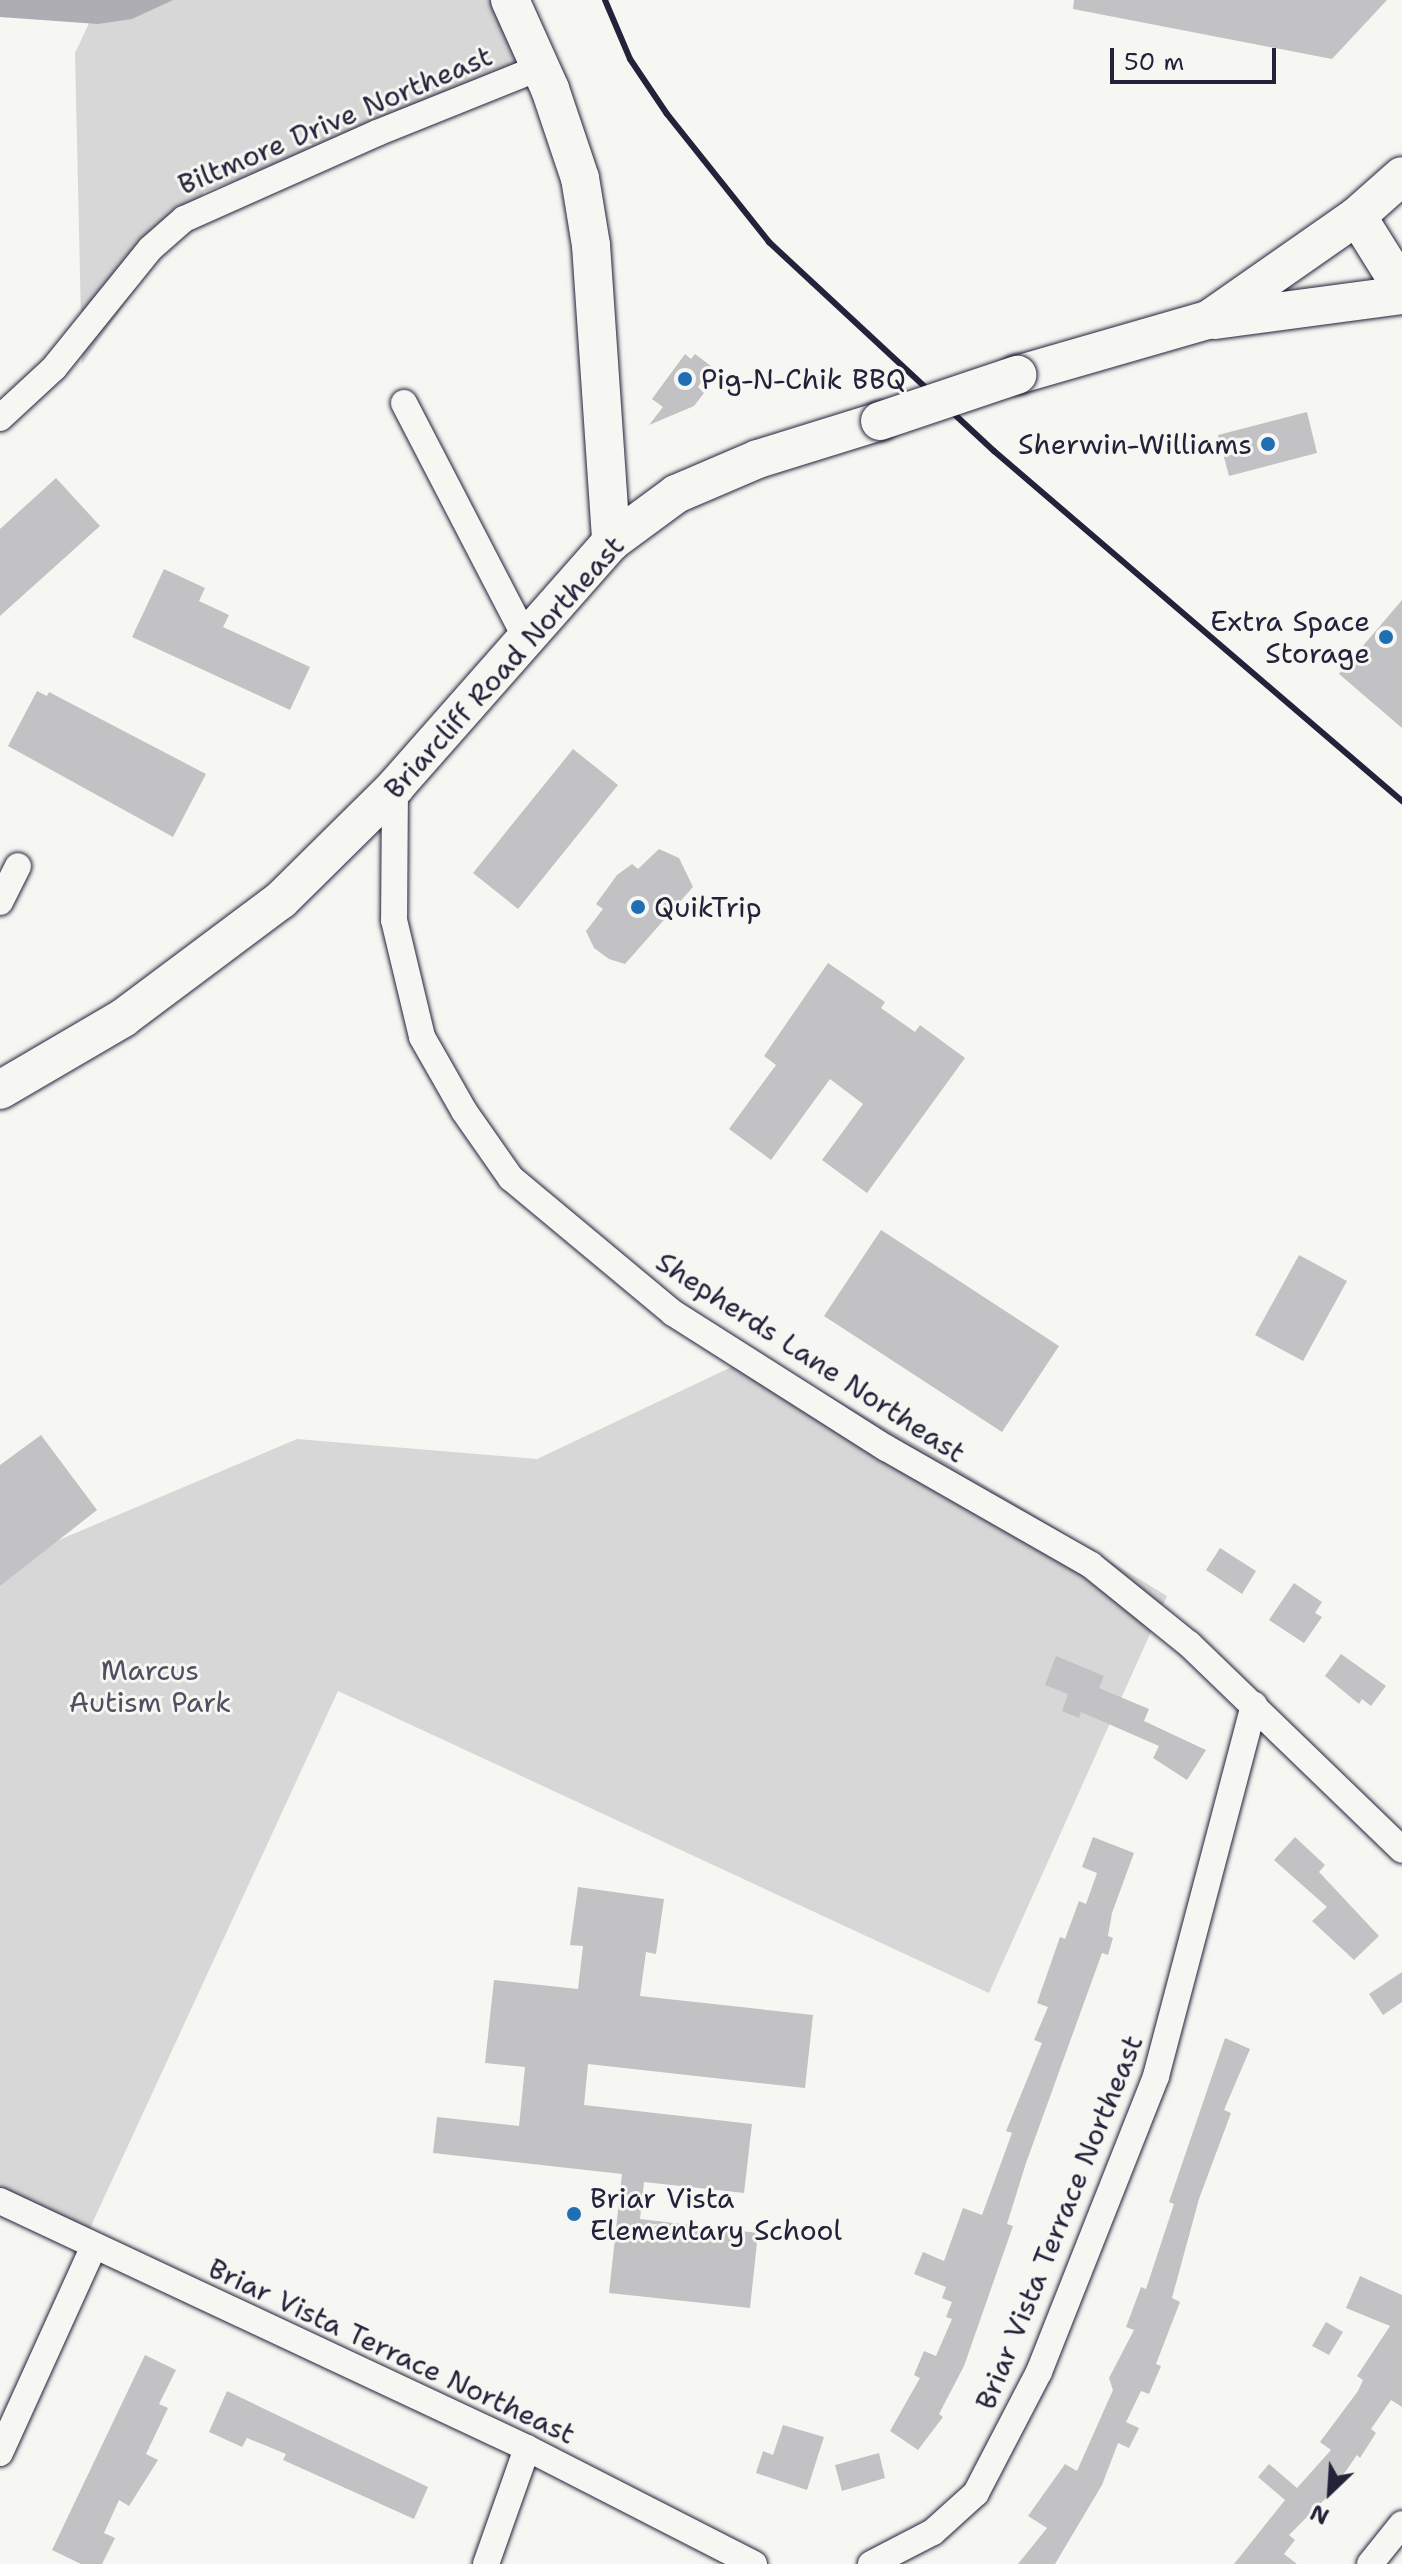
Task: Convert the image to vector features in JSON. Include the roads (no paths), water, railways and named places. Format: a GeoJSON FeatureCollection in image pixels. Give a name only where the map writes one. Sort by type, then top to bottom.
{"type":"FeatureCollection","features":[{"type":"Feature","properties":{"kind":"main road"},"geometry":{"type":"LineString","coordinates":[[510,0],[541,67],[573,154],[589,229],[611,542]]}},
{"type":"Feature","properties":{"kind":"main road","name":"Briarcliff Road Northeast"},"geometry":{"type":"LineString","coordinates":[[0,1090],[123,1018],[281,900],[395,787],[611,542],[676,494],[758,459],[1017,375],[1208,320],[1357,216],[1402,176]]}},
{"type":"Feature","properties":{"kind":"main road"},"geometry":{"type":"LineString","coordinates":[[1357,216],[1402,288]]}},
{"type":"Feature","properties":{"kind":"main road"},"geometry":{"type":"LineString","coordinates":[[1208,320],[1402,295]]}},
{"type":"Feature","properties":{"kind":"street","name":"Biltmore Drive Northeast"},"geometry":{"type":"LineString","coordinates":[[0,418],[54,368],[151,248],[184,219],[377,133],[541,67]]}},
{"type":"Feature","properties":{"kind":"street"},"geometry":{"type":"LineString","coordinates":[[404,403],[526,638]]}},
{"type":"Feature","properties":{"kind":"street","name":"Shepherds Lane Northeast"},"geometry":{"type":"LineString","coordinates":[[395,787],[394,920],[422,1037],[464,1111],[511,1178],[673,1313],[886,1448],[1091,1565],[1184,1639],[1402,1850]]}},
{"type":"Feature","properties":{"kind":"street"},"geometry":{"type":"LineString","coordinates":[[0,902],[18,866]]}},
{"type":"Feature","properties":{"kind":"street","name":"Briar Vista Terrace Northeast"},"geometry":{"type":"LineString","coordinates":[[871,2564],[933,2532],[976,2493],[1039,2372],[1156,2076],[1254,1705]]}},
{"type":"Feature","properties":{"kind":"street","name":"Briar Vista Terrace Northeast"},"geometry":{"type":"LineString","coordinates":[[0,2201],[527,2448],[754,2564]]}},
{"type":"Feature","properties":{"kind":"street"},"geometry":{"type":"LineString","coordinates":[[0,2453],[94,2246]]}},
{"type":"Feature","properties":{"kind":"street"},"geometry":{"type":"LineString","coordinates":[[486,2564],[527,2448]]}},
{"type":"Feature","properties":{"kind":"street"},"geometry":{"type":"LineString","coordinates":[[1370,2564],[1402,2524]]}},
{"type":"Feature","properties":{"kind":"railway"},"geometry":{"type":"LineString","coordinates":[[605,0],[630,59],[667,114],[769,242],[994,451],[1402,801]]}},
{"type":"Feature","properties":{"kind":"place","name":"Pig-N-Chik BBQ"},"geometry":{"type":"Point","coordinates":[685,379]}},
{"type":"Feature","properties":{"kind":"place","name":"Sherwin-Williams"},"geometry":{"type":"Point","coordinates":[1268,444]}},
{"type":"Feature","properties":{"kind":"place","name":"Extra Space Storage"},"geometry":{"type":"Point","coordinates":[1386,637]}},
{"type":"Feature","properties":{"kind":"place","name":"QuikTrip"},"geometry":{"type":"Point","coordinates":[638,907]}},
{"type":"Feature","properties":{"kind":"place","name":"Briar Vista Elementary School"},"geometry":{"type":"Point","coordinates":[574,2214]}},
{"type":"Feature","properties":{"kind":"park label","name":"Marcus Autism Park"},"geometry":{"type":"Point","coordinates":[150,1686]}}]}
